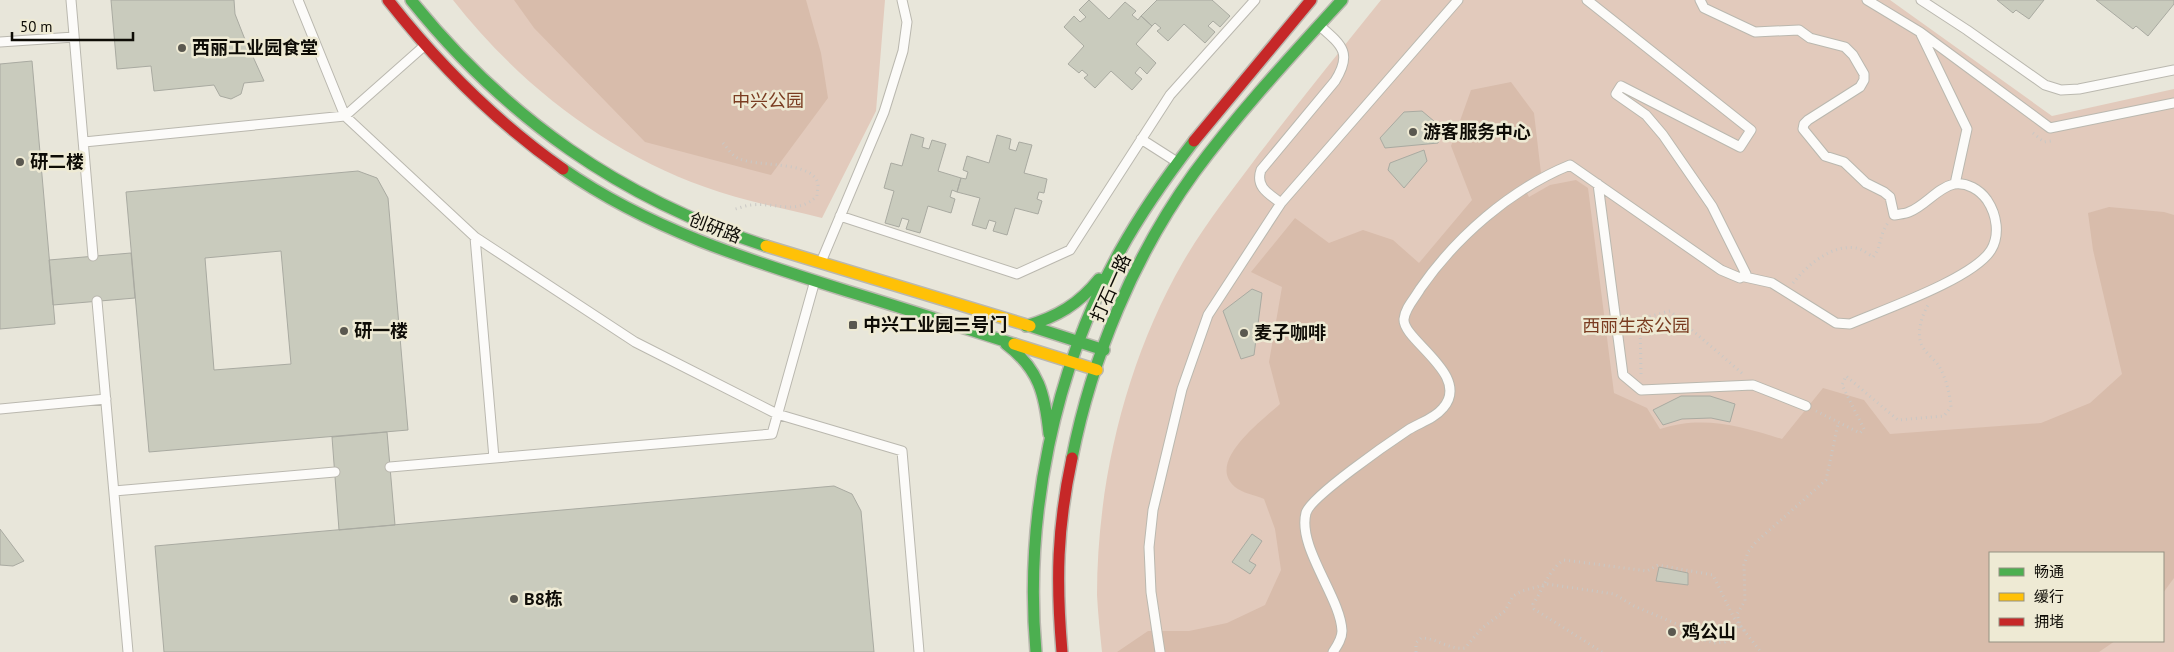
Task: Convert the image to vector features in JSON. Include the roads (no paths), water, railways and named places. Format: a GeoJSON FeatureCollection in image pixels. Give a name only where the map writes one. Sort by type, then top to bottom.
{"type":"FeatureCollection","features":[{"type":"Feature","properties":{"kind":"main road","name":"创研路"},"geometry":{"type":"LineString","coordinates":[[388,0],[424,47],[506,125],[580,180],[623,206],[720,250],[1097,370]]}},
{"type":"Feature","properties":{"kind":"main road","name":"创研路"},"geometry":{"type":"LineString","coordinates":[[411,0],[440,34],[496,91],[534,125],[586,161],[625,184],[727,232],[820,263],[1104,350]]}},
{"type":"Feature","properties":{"kind":"main road","name":"打石一路"},"geometry":{"type":"LineString","coordinates":[[1036,652],[1033,554],[1041,488],[1081,342],[1119,253],[1177,162],[1240,81],[1312,0]]}},
{"type":"Feature","properties":{"kind":"main road","name":"打石一路"},"geometry":{"type":"LineString","coordinates":[[1062,652],[1057,569],[1059,536],[1076,439],[1112,325],[1141,262],[1194,175],[1249,105],[1342,0]]}},
{"type":"Feature","properties":{"kind":"main road"},"geometry":{"type":"LineString","coordinates":[[1026,326],[1061,314],[1074,306],[1088,293],[1119,253]]}},
{"type":"Feature","properties":{"kind":"main road"},"geometry":{"type":"LineString","coordinates":[[996,337],[1018,352],[1034,372],[1046,405],[1050,450]]}},
{"type":"Feature","properties":{"kind":"lane"},"geometry":{"type":"LineString","coordinates":[[71,0],[93,256]]}},
{"type":"Feature","properties":{"kind":"lane"},"geometry":{"type":"LineString","coordinates":[[298,0],[345,116],[475,237],[635,342],[777,414],[902,451],[919,652]]}},
{"type":"Feature","properties":{"kind":"lane"},"geometry":{"type":"LineString","coordinates":[[390,467],[772,434],[820,263],[884,112],[903,51],[907,22],[902,0]]}},
{"type":"Feature","properties":{"kind":"lane"},"geometry":{"type":"LineString","coordinates":[[840,216],[1017,274],[1070,250],[1170,95],[1255,0]]}},
{"type":"Feature","properties":{"kind":"lane"},"geometry":{"type":"LineString","coordinates":[[1160,652],[1151,592],[1149,547],[1152,510],[1182,389],[1208,315],[1281,203],[1458,0]]}},
{"type":"Feature","properties":{"kind":"lane"},"geometry":{"type":"LineString","coordinates":[[1588,0],[1751,130],[1740,147],[1621,86],[1616,94],[1646,115],[1663,135],[1712,206],[1745,268],[1745,277]]}},
{"type":"Feature","properties":{"kind":"lane"},"geometry":{"type":"LineString","coordinates":[[1333,652],[1342,633],[1340,617],[1313,557],[1306,525],[1306,514],[1310,505],[1318,497],[1409,430],[1436,415],[1448,401],[1447,377],[1439,365],[1406,328],[1404,320],[1407,310],[1438,266],[1470,232],[1506,202],[1545,176],[1570,165],[1721,270],[1732,276],[1772,283],[1842,326],[1938,287],[1981,262],[1990,251],[1996,240],[1997,224],[1987,200],[1978,190],[1970,185],[1955,184],[1941,190],[1909,212],[1894,215],[1890,197],[1866,183],[1844,162],[1825,156],[1803,129],[1804,124],[1808,120],[1860,86],[1864,80],[1864,74],[1854,55],[1845,46],[1810,38],[1799,30],[1755,32],[1704,8],[1700,0]]}},
{"type":"Feature","properties":{"kind":"lane"},"geometry":{"type":"LineString","coordinates":[[1867,0],[1920,32],[2050,128],[2174,103]]}},
{"type":"Feature","properties":{"kind":"lane"},"geometry":{"type":"LineString","coordinates":[[1921,0],[1968,30],[2045,85],[2062,90],[2079,89],[2174,70]]}},
{"type":"Feature","properties":{"kind":"lane"},"geometry":{"type":"LineString","coordinates":[[1281,203],[1260,184],[1258,177],[1261,170],[1335,82],[1345,60],[1344,50],[1339,43],[1319,25]]}},
{"type":"Feature","properties":{"kind":"lane"},"geometry":{"type":"LineString","coordinates":[[1920,32],[1967,129],[1955,184]]}},
{"type":"Feature","properties":{"kind":"lane"},"geometry":{"type":"LineString","coordinates":[[84,142],[345,116],[440,34]]}},
{"type":"Feature","properties":{"kind":"lane"},"geometry":{"type":"LineString","coordinates":[[0,42],[74,37]]}},
{"type":"Feature","properties":{"kind":"lane"},"geometry":{"type":"LineString","coordinates":[[1141,139],[1177,162]]}},
{"type":"Feature","properties":{"kind":"lane"},"geometry":{"type":"LineString","coordinates":[[1598,184],[1623,375],[1641,390],[1753,385],[1806,406]]}},
{"type":"Feature","properties":{"kind":"lane"},"geometry":{"type":"LineString","coordinates":[[475,237],[494,458]]}},
{"type":"Feature","properties":{"kind":"lane"},"geometry":{"type":"LineString","coordinates":[[97,301],[128,652]]}},
{"type":"Feature","properties":{"kind":"lane"},"geometry":{"type":"LineString","coordinates":[[0,409],[106,399]]}},
{"type":"Feature","properties":{"kind":"lane"},"geometry":{"type":"LineString","coordinates":[[114,491],[335,472]]}},
{"type":"Feature","properties":{"kind":"place","name":"西丽工业园食堂"},"geometry":{"type":"Point","coordinates":[182,48]}},
{"type":"Feature","properties":{"kind":"place","name":"游客服务中心"},"geometry":{"type":"Point","coordinates":[1413,132]}},
{"type":"Feature","properties":{"kind":"place","name":"研二楼"},"geometry":{"type":"Point","coordinates":[20,162]}},
{"type":"Feature","properties":{"kind":"place","name":"中兴工业园三号门"},"geometry":{"type":"Point","coordinates":[853,325]}},
{"type":"Feature","properties":{"kind":"place","name":"研一楼"},"geometry":{"type":"Point","coordinates":[344,331]}},
{"type":"Feature","properties":{"kind":"place","name":"麦子咖啡"},"geometry":{"type":"Point","coordinates":[1244,333]}},
{"type":"Feature","properties":{"kind":"place","name":"B8栋"},"geometry":{"type":"Point","coordinates":[514,599]}},
{"type":"Feature","properties":{"kind":"place","name":"鸡公山"},"geometry":{"type":"Point","coordinates":[1672,632]}},
{"type":"Feature","properties":{"kind":"park label","name":"中兴公园"},"geometry":{"type":"Point","coordinates":[768,101]}},
{"type":"Feature","properties":{"kind":"park label","name":"西丽生态公园"},"geometry":{"type":"Point","coordinates":[1636,326]}}]}
